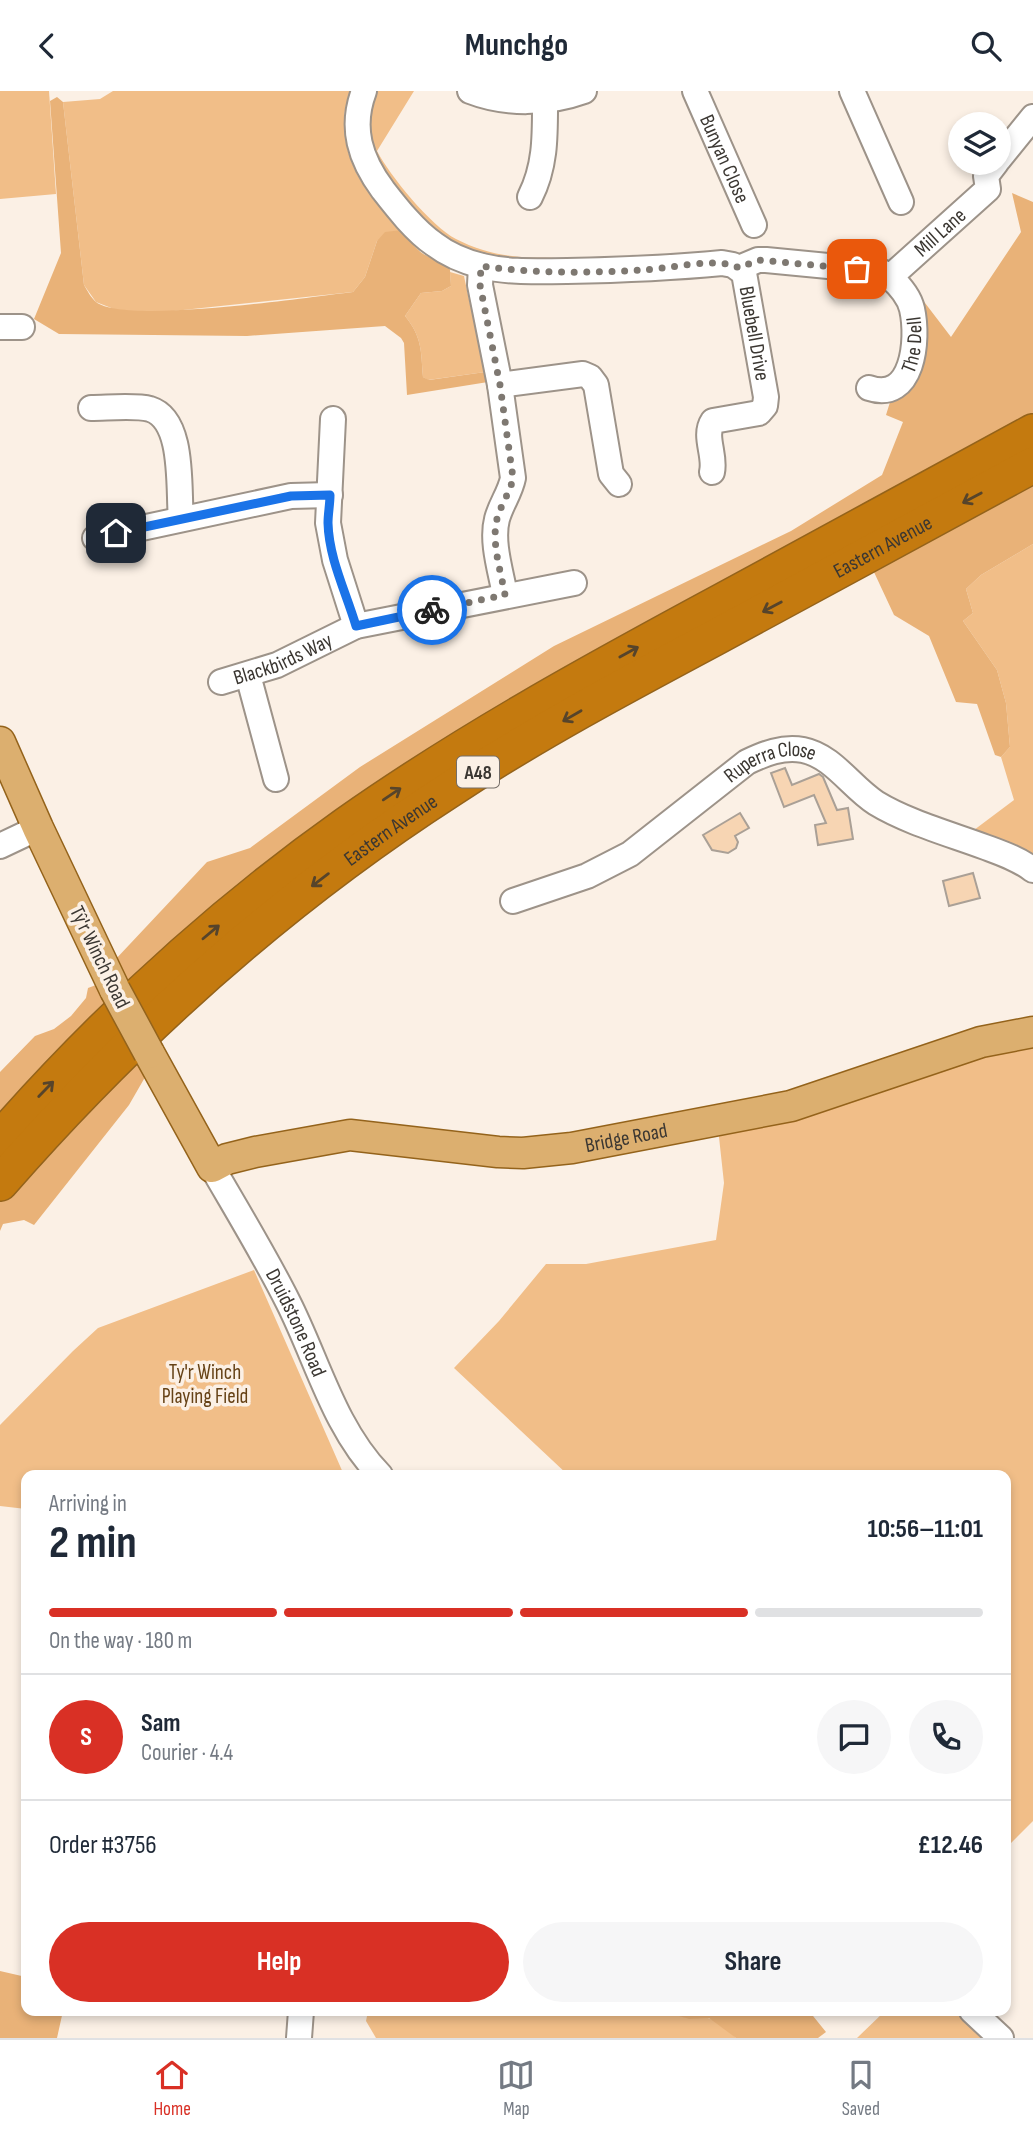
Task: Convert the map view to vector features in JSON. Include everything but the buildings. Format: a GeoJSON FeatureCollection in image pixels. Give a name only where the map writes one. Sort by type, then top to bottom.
{"type":"FeatureCollection","features":[{"type":"Feature","properties":{"kind":"highway","name":"Eastern Avenue"},"geometry":{"type":"LineString","coordinates":[[0,1139],[91,1042],[150,986],[257,894],[357,818],[454,753],[540,701],[1033,432]]}},
{"type":"Feature","properties":{"kind":"highway","name":"Eastern Avenue"},"geometry":{"type":"LineString","coordinates":[[0,1183],[56,1120],[172,1004],[274,916],[366,846],[448,790],[578,712],[1033,465]]}},
{"type":"Feature","properties":{"kind":"main road","name":"Tŷ'r Winch Road"},"geometry":{"type":"LineString","coordinates":[[0,742],[115,990],[212,1167]]}},
{"type":"Feature","properties":{"kind":"main road","name":"Bridge Road"},"geometry":{"type":"LineString","coordinates":[[212,1167],[227,1159],[255,1151],[349,1135],[498,1152],[523,1153],[572,1148],[791,1106],[981,1042],[1033,1032]]}},
{"type":"Feature","properties":{"kind":"street","name":"Bluebell Drive"},"geometry":{"type":"LineString","coordinates":[[364,91],[356,125],[358,142],[371,174],[401,212],[433,244],[481,266],[515,271],[630,270],[722,263],[739,268],[747,282],[766,397],[765,406],[759,413],[713,421],[709,433],[715,463],[712,473]]}},
{"type":"Feature","properties":{"kind":"street"},"geometry":{"type":"LineString","coordinates":[[470,91],[510,101],[545,100],[584,91]]}},
{"type":"Feature","properties":{"kind":"street","name":"Bunyan Close"},"geometry":{"type":"LineString","coordinates":[[695,91],[754,225]]}},
{"type":"Feature","properties":{"kind":"street"},"geometry":{"type":"LineString","coordinates":[[852,91],[901,202]]}},
{"type":"Feature","properties":{"kind":"street"},"geometry":{"type":"LineString","coordinates":[[530,197],[539,180],[544,153],[545,100]]}},
{"type":"Feature","properties":{"kind":"street","name":"Mill Lane"},"geometry":{"type":"LineString","coordinates":[[1011,145],[1033,117]]}},
{"type":"Feature","properties":{"kind":"street","name":"Mill Lane"},"geometry":{"type":"LineString","coordinates":[[890,277],[988,189],[987,175]]}},
{"type":"Feature","properties":{"kind":"street"},"geometry":{"type":"LineString","coordinates":[[739,268],[758,260],[766,260],[880,271],[890,277]]}},
{"type":"Feature","properties":{"kind":"street"},"geometry":{"type":"LineString","coordinates":[[481,266],[480,285],[500,385],[513,478],[496,522],[505,595]]}},
{"type":"Feature","properties":{"kind":"street","name":"The Dell"},"geometry":{"type":"LineString","coordinates":[[869,388],[881,393],[892,390],[902,381],[911,363],[914,334],[912,309],[899,285],[890,277]]}},
{"type":"Feature","properties":{"kind":"street"},"geometry":{"type":"LineString","coordinates":[[500,385],[583,374],[590,377],[596,385],[611,474],[620,484]]}},
{"type":"Feature","properties":{"kind":"street"},"geometry":{"type":"LineString","coordinates":[[90,408],[149,409],[161,414],[175,438],[181,519]]}},
{"type":"Feature","properties":{"kind":"street"},"geometry":{"type":"LineString","coordinates":[[333,419],[328,523],[341,583],[356,626]]}},
{"type":"Feature","properties":{"kind":"street"},"geometry":{"type":"LineString","coordinates":[[95,538],[291,496],[330,495]]}},
{"type":"Feature","properties":{"kind":"street","name":"Blackbirds Way"},"geometry":{"type":"LineString","coordinates":[[221,682],[248,675],[299,655],[356,626],[574,583]]}},
{"type":"Feature","properties":{"kind":"street"},"geometry":{"type":"LineString","coordinates":[[248,675],[276,779]]}},
{"type":"Feature","properties":{"kind":"street","name":"Ruperra Close"},"geometry":{"type":"LineString","coordinates":[[513,901],[608,867],[647,843],[747,762],[784,749],[801,749],[817,754],[877,803],[896,813],[1012,857],[1033,870]]}},
{"type":"Feature","properties":{"kind":"street"},"geometry":{"type":"LineString","coordinates":[[0,846],[38,828]]}},
{"type":"Feature","properties":{"kind":"street","name":"Druidstone Road"},"geometry":{"type":"LineString","coordinates":[[212,1167],[288,1302],[336,1410],[362,1453],[376,1470]]}},
{"type":"Feature","properties":{"kind":"street"},"geometry":{"type":"LineString","coordinates":[[299,2038],[301,2016]]}},
{"type":"Feature","properties":{"kind":"street"},"geometry":{"type":"LineString","coordinates":[[977,2016],[1001,2038]]}},
{"type":"Feature","properties":{"kind":"green space"},"geometry":{"type":"Polygon","coordinates":[[[0,91],[49,91],[56,194],[0,199],[0,91]]]}},
{"type":"Feature","properties":{"kind":"green space"},"geometry":{"type":"Polygon","coordinates":[[[113,91],[351,91],[344,116],[349,154],[366,189],[402,230],[377,241],[365,277],[353,292],[164,312],[119,311],[96,302],[84,285],[63,102],[100,99],[113,91]]]}},
{"type":"Feature","properties":{"kind":"green space"},"geometry":{"type":"Polygon","coordinates":[[[378,91],[414,91],[377,151],[401,186],[446,233],[490,252],[519,257],[566,259],[520,260],[486,256],[461,247],[431,226],[391,183],[374,153],[370,122],[378,91]]]}},
{"type":"Feature","properties":{"kind":"green space"},"geometry":{"type":"Polygon","coordinates":[[[450,272],[464,276],[485,372],[428,380],[423,377],[418,337],[405,316],[421,293],[442,291],[451,286],[450,272]]]}},
{"type":"Feature","properties":{"kind":"green space"},"geometry":{"type":"Polygon","coordinates":[[[1033,544],[1033,861],[970,833],[1014,800],[1001,757],[1010,747],[1006,703],[997,670],[963,621],[973,613],[966,589],[981,575],[1033,544]]]}},
{"type":"Feature","properties":{"kind":"green space"},"geometry":{"type":"Polygon","coordinates":[[[1033,1038],[1033,1821],[1011,1843],[1011,1470],[563,1470],[454,1368],[499,1321],[546,1264],[586,1264],[716,1240],[724,1183],[718,1128],[1033,1038]]]}},
{"type":"Feature","properties":{"kind":"green space","name":"Ty'r Winch Playing Field"},"geometry":{"type":"Polygon","coordinates":[[[254,1270],[342,1470],[21,1470],[21,1508],[0,1506],[0,1425],[98,1328],[254,1270]]]}},
{"type":"Feature","properties":{"kind":"green space"},"geometry":{"type":"Polygon","coordinates":[[[367,2016],[683,2016],[712,2019],[736,2038],[376,2038],[366,2021],[367,2016]]]}},
{"type":"Feature","properties":{"kind":"green space"},"geometry":{"type":"Polygon","coordinates":[[[880,2016],[969,2016],[992,2038],[857,2038],[880,2016]]]}},
{"type":"Feature","properties":{"kind":"shaded area"},"geometry":{"type":"Polygon","coordinates":[[[57,97],[63,102],[84,285],[96,302],[114,308],[142,311],[179,310],[353,292],[365,277],[377,241],[385,232],[402,230],[421,252],[447,262],[450,270],[451,286],[442,291],[421,293],[405,316],[418,337],[423,377],[429,380],[485,372],[488,382],[407,395],[404,343],[385,326],[247,336],[59,334],[34,319],[61,253],[50,101],[57,97]]]}},
{"type":"Feature","properties":{"kind":"shaded area"},"geometry":{"type":"Polygon","coordinates":[[[1012,193],[1033,202],[1033,419],[698,601],[566,666],[460,734],[129,985],[114,961],[207,862],[250,848],[360,767],[554,646],[791,531],[882,475],[903,422],[886,415],[922,299],[951,337],[1021,232],[1012,193]]]}},
{"type":"Feature","properties":{"kind":"shaded area"},"geometry":{"type":"Polygon","coordinates":[[[1033,484],[1033,544],[981,575],[966,589],[973,613],[963,621],[997,670],[1006,703],[1010,747],[1001,757],[995,755],[977,704],[956,702],[929,636],[894,615],[873,570],[1033,484]]]}},
{"type":"Feature","properties":{"kind":"shaded area"},"geometry":{"type":"Polygon","coordinates":[[[104,986],[111,999],[0,1118],[0,1072],[35,1036],[54,1029],[71,1016],[86,998],[88,988],[104,986]]]}},
{"type":"Feature","properties":{"kind":"shaded area"},"geometry":{"type":"Polygon","coordinates":[[[131,1063],[143,1065],[144,1079],[129,1105],[34,1225],[24,1220],[3,1224],[0,1231],[0,1202],[131,1063]]]}},
{"type":"Feature","properties":{"kind":"shaded area"},"geometry":{"type":"Polygon","coordinates":[[[0,1971],[21,1976],[21,2016],[62,2016],[57,2038],[0,2038],[0,1971]]]}},
{"type":"Feature","properties":{"kind":"shaded area"},"geometry":{"type":"Polygon","coordinates":[[[679,2016],[813,2016],[826,2032],[818,2038],[736,2038],[709,2018],[689,2019],[679,2016]]]}},
{"type":"Feature","properties":{"kind":"way so far"},"geometry":{"type":"LineString","coordinates":[[432,610],[505,595],[496,522],[513,478],[500,385],[480,285],[481,266],[515,271],[643,270],[722,263],[739,268],[758,260],[766,260],[857,269]]}},
{"type":"Feature","properties":{"kind":"route"},"geometry":{"type":"LineString","coordinates":[[116,533],[291,496],[330,495],[330,540],[356,626],[432,610]]}}]}
